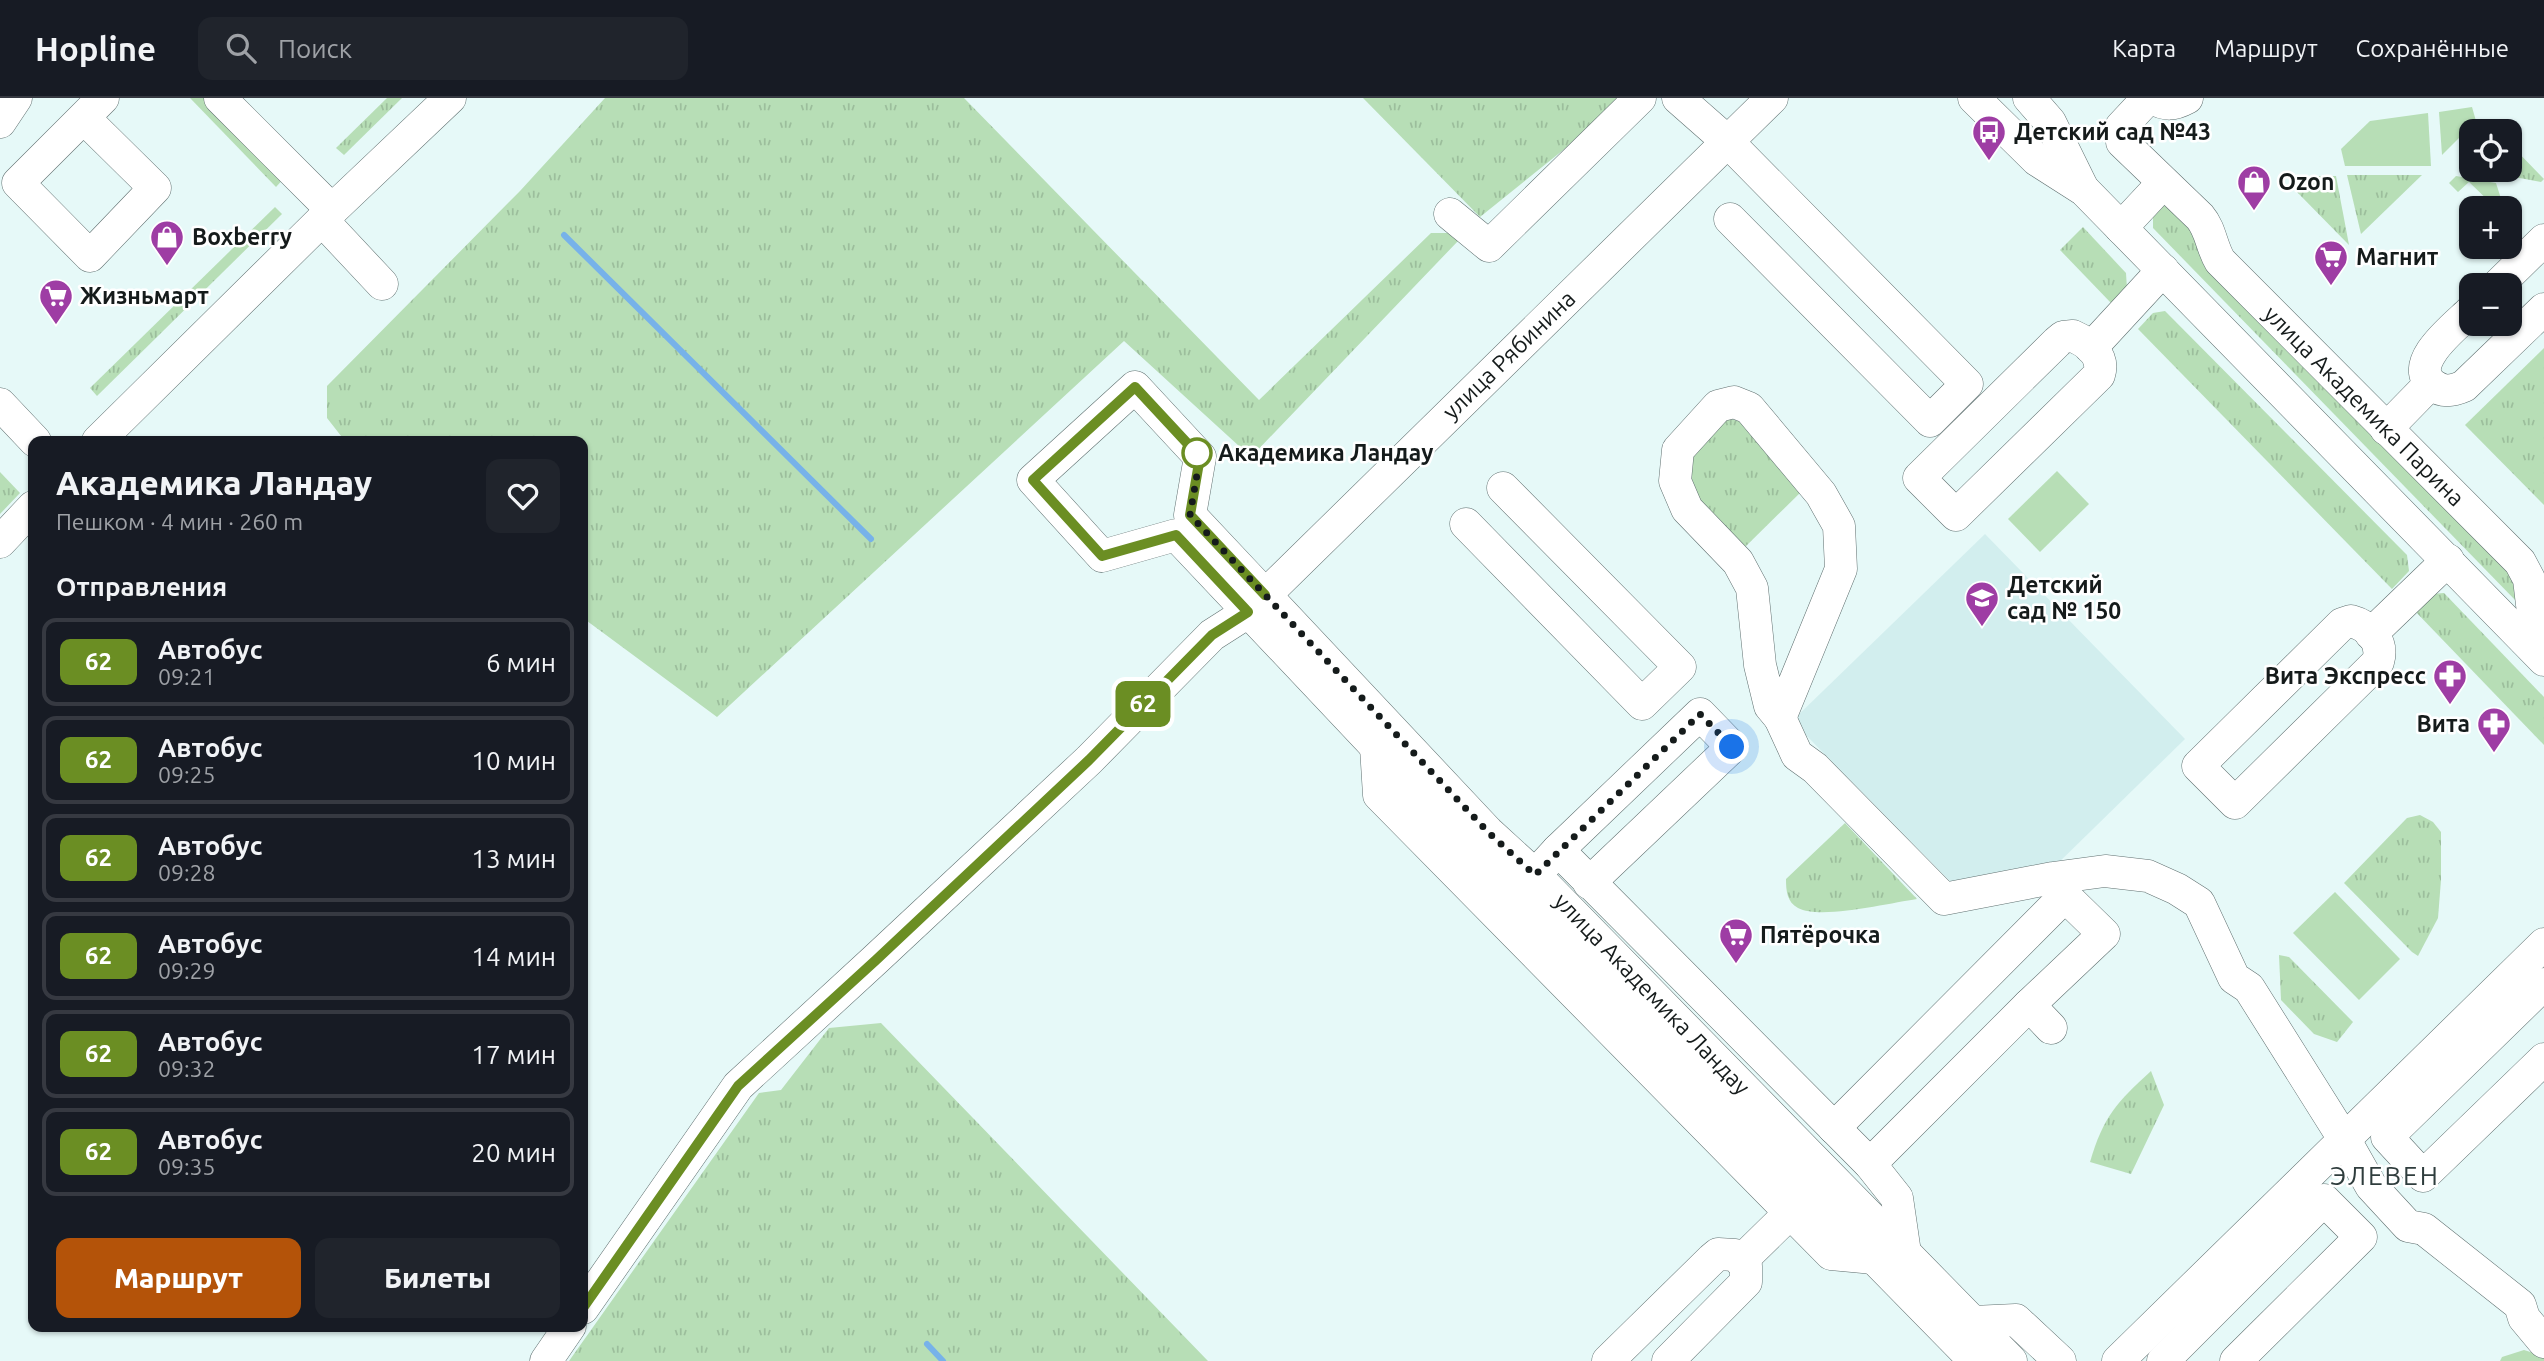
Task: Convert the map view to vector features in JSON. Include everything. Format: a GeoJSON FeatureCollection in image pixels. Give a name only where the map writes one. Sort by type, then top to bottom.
{"type":"FeatureCollection","features":[{"type":"Feature","properties":{"kind":"street"},"geometry":{"type":"LineString","coordinates":[[0,122],[16,98]]}},
{"type":"Feature","properties":{"kind":"street"},"geometry":{"type":"LineString","coordinates":[[220,98],[327,215],[382,284]]}},
{"type":"Feature","properties":{"kind":"street"},"geometry":{"type":"LineString","coordinates":[[103,436],[450,98]]}},
{"type":"Feature","properties":{"kind":"street"},"geometry":{"type":"LineString","coordinates":[[1450,214],[1489,246],[1640,98]]}},
{"type":"Feature","properties":{"kind":"street"},"geometry":{"type":"LineString","coordinates":[[1678,98],[1728,142],[1967,384],[1930,421]]}},
{"type":"Feature","properties":{"kind":"street","name":"улица Рябинина"},"geometry":{"type":"LineString","coordinates":[[588,1301],[738,1086],[1089,760],[1212,635],[1257,604],[1772,98]]}},
{"type":"Feature","properties":{"kind":"street","name":"улица Академика Парина"},"geometry":{"type":"LineString","coordinates":[[1974,98],[2037,160],[2084,190],[2534,650]]}},
{"type":"Feature","properties":{"kind":"street","name":"улица Академика Парина"},"geometry":{"type":"LineString","coordinates":[[2029,98],[2050,122],[2084,190]]}},
{"type":"Feature","properties":{"kind":"street"},"geometry":{"type":"LineString","coordinates":[[2150,98],[2172,105],[2187,98]]}},
{"type":"Feature","properties":{"kind":"street","name":"улица Академика Парина"},"geometry":{"type":"LineString","coordinates":[[2150,98],[2121,127],[2122,142],[2209,228],[2215,253],[2220,261],[2520,562],[2529,579],[2534,650]]}},
{"type":"Feature","properties":{"kind":"street"},"geometry":{"type":"LineString","coordinates":[[2121,228],[2163,183]]}},
{"type":"Feature","properties":{"kind":"street"},"geometry":{"type":"LineString","coordinates":[[1730,219],[1953,445]]}},
{"type":"Feature","properties":{"kind":"street"},"geometry":{"type":"LineString","coordinates":[[2510,273],[2544,240]]}},
{"type":"Feature","properties":{"kind":"street"},"geometry":{"type":"LineString","coordinates":[[2091,348],[2163,270]]}},
{"type":"Feature","properties":{"kind":"street"},"geometry":{"type":"LineString","coordinates":[[2459,323],[2430,352],[2425,363],[2430,384],[2442,390],[2453,391],[2464,387],[2544,309]]}},
{"type":"Feature","properties":{"kind":"street"},"geometry":{"type":"LineString","coordinates":[[2073,336],[2091,348],[2099,357],[2102,366],[2099,375],[1956,515],[1919,478],[2063,337],[2073,336]]}},
{"type":"Feature","properties":{"kind":"street"},"geometry":{"type":"LineString","coordinates":[[2386,429],[2430,384]]}},
{"type":"Feature","properties":{"kind":"street"},"geometry":{"type":"LineString","coordinates":[[1135,387],[1200,457],[1190,515],[1257,604],[1176,535],[1102,556],[1033,480],[1135,387]]}},
{"type":"Feature","properties":{"kind":"street"},"geometry":{"type":"LineString","coordinates":[[1780,718],[1842,569],[1839,526],[1821,494],[1749,408],[1734,402],[1718,406],[1678,450],[1675,481],[1687,509],[1738,562],[1752,588],[1760,665],[1770,706],[1780,718],[1797,755],[1815,768],[1944,899],[2105,871],[2148,876],[2200,903],[2234,978],[2249,988],[2330,1142],[2408,1226],[2424,1229],[2520,1305],[2524,1318],[2544,1342]]}},
{"type":"Feature","properties":{"kind":"street"},"geometry":{"type":"LineString","coordinates":[[0,404],[30,436]]}},
{"type":"Feature","properties":{"kind":"street"},"geometry":{"type":"LineString","coordinates":[[1466,524],[1642,704],[1667,680],[1680,667],[1503,488]]}},
{"type":"Feature","properties":{"kind":"street"},"geometry":{"type":"LineString","coordinates":[[0,542],[28,512]]}},
{"type":"Feature","properties":{"kind":"street"},"geometry":{"type":"LineString","coordinates":[[2371,634],[2448,561]]}},
{"type":"Feature","properties":{"kind":"street","name":"улица Академика Ландау"},"geometry":{"type":"LineString","coordinates":[[1257,604],[1376,747],[1464,840],[1874,1258],[1958,1340],[1975,1361]]}},
{"type":"Feature","properties":{"kind":"street","name":"улица Академика Ландау"},"geometry":{"type":"LineString","coordinates":[[1257,604],[1535,875],[1905,1253],[1958,1340],[2011,1361]]}},
{"type":"Feature","properties":{"kind":"street"},"geometry":{"type":"LineString","coordinates":[[2351,621],[2360,624],[2371,634],[2380,643],[2378,662],[2235,803],[2198,766],[2342,624],[2351,621]]}},
{"type":"Feature","properties":{"kind":"street"},"geometry":{"type":"LineString","coordinates":[[1589,883],[1732,747],[1667,680]]}},
{"type":"Feature","properties":{"kind":"street"},"geometry":{"type":"LineString","coordinates":[[1535,875],[1700,714]]}},
{"type":"Feature","properties":{"kind":"street"},"geometry":{"type":"LineString","coordinates":[[1376,747],[1379,794],[1831,1254],[1874,1258]]}},
{"type":"Feature","properties":{"kind":"street"},"geometry":{"type":"LineString","coordinates":[[1558,850],[1870,1164],[1897,1198],[1905,1253]]}},
{"type":"Feature","properties":{"kind":"street"},"geometry":{"type":"LineString","coordinates":[[1834,1128],[2066,897],[2104,934],[1870,1164]]}},
{"type":"Feature","properties":{"kind":"street"},"geometry":{"type":"LineString","coordinates":[[2118,1361],[2330,1142],[2544,944]]}},
{"type":"Feature","properties":{"kind":"street"},"geometry":{"type":"LineString","coordinates":[[2544,984],[2387,1137],[2423,1176],[2544,1059]]}},
{"type":"Feature","properties":{"kind":"street"},"geometry":{"type":"LineString","coordinates":[[2029,1005],[2051,1028]]}},
{"type":"Feature","properties":{"kind":"street"},"geometry":{"type":"LineString","coordinates":[[2163,1361],[2324,1200],[2330,1142]]}},
{"type":"Feature","properties":{"kind":"street"},"geometry":{"type":"LineString","coordinates":[[2236,1361],[2345,1270],[2361,1237],[2324,1200]]}},
{"type":"Feature","properties":{"kind":"street"},"geometry":{"type":"LineString","coordinates":[[1742,1260],[1790,1213]]}},
{"type":"Feature","properties":{"kind":"street"},"geometry":{"type":"LineString","coordinates":[[1608,1361],[1712,1259],[1727,1253],[1742,1260],[1747,1274],[1741,1289],[1668,1361]]}},
{"type":"Feature","properties":{"kind":"street"},"geometry":{"type":"LineString","coordinates":[[1958,1340],[2016,1320],[2060,1361]]}},
{"type":"Feature","properties":{"kind":"street"},"geometry":{"type":"LineString","coordinates":[[546,1361],[566,1332]]}},
{"type":"Feature","properties":{"kind":"shaded area","name":"Детский сад № 150"},"geometry":{"type":"Polygon","coordinates":[[[1985,534],[2185,739],[2048,873],[1955,886],[1792,721],[1985,534]]]}},
{"type":"Feature","properties":{"kind":"green space"},"geometry":{"type":"Polygon","coordinates":[[[190,98],[209,98],[286,176],[276,187],[190,98]]]}},
{"type":"Feature","properties":{"kind":"green space"},"geometry":{"type":"Polygon","coordinates":[[[387,98],[402,98],[344,155],[336,148],[387,98]]]}},
{"type":"Feature","properties":{"kind":"green space"},"geometry":{"type":"Polygon","coordinates":[[[605,98],[964,98],[1259,400],[1431,233],[1450,233],[1458,241],[1251,457],[1124,341],[717,717],[588,622],[588,436],[341,436],[327,418],[327,386],[520,191],[605,98]]]}},
{"type":"Feature","properties":{"kind":"green space"},"geometry":{"type":"Polygon","coordinates":[[[1363,98],[1628,98],[1480,217],[1363,98]]]}},
{"type":"Feature","properties":{"kind":"green space"},"geometry":{"type":"Polygon","coordinates":[[[2472,107],[2475,119],[2459,119],[2459,138],[2442,155],[2439,112],[2472,107]]]}},
{"type":"Feature","properties":{"kind":"green space"},"geometry":{"type":"Polygon","coordinates":[[[2428,113],[2431,166],[2345,166],[2341,149],[2370,121],[2428,113]]]}},
{"type":"Feature","properties":{"kind":"green space"},"geometry":{"type":"Polygon","coordinates":[[[2522,156],[2544,179],[2541,182],[2522,178],[2522,156]]]}},
{"type":"Feature","properties":{"kind":"green space"},"geometry":{"type":"Polygon","coordinates":[[[2347,175],[2422,175],[2361,234],[2347,175]]]}},
{"type":"Feature","properties":{"kind":"green space"},"geometry":{"type":"Polygon","coordinates":[[[2314,176],[2336,176],[2349,245],[2297,192],[2314,176]]]}},
{"type":"Feature","properties":{"kind":"green space"},"geometry":{"type":"Polygon","coordinates":[[[2456,176],[2459,177],[2459,182],[2469,182],[2458,192],[2449,183],[2456,176]]]}},
{"type":"Feature","properties":{"kind":"green space"},"geometry":{"type":"Polygon","coordinates":[[[2469,182],[2496,183],[2500,196],[2484,196],[2469,182]]]}},
{"type":"Feature","properties":{"kind":"green space"},"geometry":{"type":"Polygon","coordinates":[[[2163,206],[2177,207],[2514,569],[2517,602],[2153,228],[2153,217],[2163,206]]]}},
{"type":"Feature","properties":{"kind":"green space"},"geometry":{"type":"Polygon","coordinates":[[[275,207],[282,214],[97,396],[90,388],[275,207]]]}},
{"type":"Feature","properties":{"kind":"green space"},"geometry":{"type":"Polygon","coordinates":[[[2083,227],[2126,273],[2127,289],[2112,304],[2060,250],[2083,227]]]}},
{"type":"Feature","properties":{"kind":"green space"},"geometry":{"type":"Polygon","coordinates":[[[2165,311],[2407,555],[2409,571],[2392,589],[2138,329],[2153,313],[2165,311]]]}},
{"type":"Feature","properties":{"kind":"green space"},"geometry":{"type":"Polygon","coordinates":[[[2544,348],[2544,505],[2465,425],[2544,348]]]}},
{"type":"Feature","properties":{"kind":"green space"},"geometry":{"type":"Polygon","coordinates":[[[1725,417],[1741,422],[1804,489],[1741,551],[1684,483],[1693,443],[1725,417]]]}},
{"type":"Feature","properties":{"kind":"green space"},"geometry":{"type":"Polygon","coordinates":[[[2057,471],[2089,504],[2040,552],[2008,519],[2057,471]]]}},
{"type":"Feature","properties":{"kind":"green space"},"geometry":{"type":"Polygon","coordinates":[[[0,472],[20,493],[0,514],[0,472]]]}},
{"type":"Feature","properties":{"kind":"green space"},"geometry":{"type":"Polygon","coordinates":[[[2444,593],[2544,697],[2544,745],[2413,609],[2431,594],[2444,593]]]}},
{"type":"Feature","properties":{"kind":"green space"},"geometry":{"type":"Polygon","coordinates":[[[2420,815],[2433,822],[2441,832],[2441,880],[2438,918],[2418,956],[2344,883],[2407,818],[2420,815]]]}},
{"type":"Feature","properties":{"kind":"green space"},"geometry":{"type":"Polygon","coordinates":[[[1845,823],[1917,899],[1856,910],[1822,912],[1798,908],[1791,903],[1786,879],[1845,823]]]}},
{"type":"Feature","properties":{"kind":"green space"},"geometry":{"type":"Polygon","coordinates":[[[2335,892],[2400,959],[2359,1000],[2293,933],[2335,892]]]}},
{"type":"Feature","properties":{"kind":"green space"},"geometry":{"type":"Polygon","coordinates":[[[2279,955],[2289,957],[2353,1022],[2337,1042],[2314,1034],[2281,1000],[2279,955]]]}},
{"type":"Feature","properties":{"kind":"green space"},"geometry":{"type":"Polygon","coordinates":[[[881,1023],[1208,1361],[569,1361],[759,1093],[781,1090],[829,1028],[881,1023]]]}},
{"type":"Feature","properties":{"kind":"green space"},"geometry":{"type":"Polygon","coordinates":[[[2151,1071],[2164,1105],[2131,1174],[2090,1162],[2100,1133],[2113,1111],[2151,1071]]]}},
{"type":"Feature","properties":{"kind":"green space"},"geometry":{"type":"Polygon","coordinates":[[[2524,1350],[2544,1356],[2544,1361],[2500,1361],[2502,1357],[2524,1350]]]}},
{"type":"Feature","properties":{"kind":"waterway"},"geometry":{"type":"LineString","coordinates":[[564,235],[871,539]]}},
{"type":"Feature","properties":{"kind":"waterway"},"geometry":{"type":"LineString","coordinates":[[927,1344],[943,1361]]}},
{"type":"Feature","properties":{"kind":"bus line","name":"62"},"geometry":{"type":"LineString","coordinates":[[588,1301],[738,1086],[1089,760],[1212,635],[1248,612],[1176,535],[1102,556],[1033,480],[1135,387],[1200,457],[1190,515],[1265,595]]}},
{"type":"Feature","properties":{"kind":"place","name":"Детский сад №43"},"geometry":{"type":"Point","coordinates":[1989,162]}},
{"type":"Feature","properties":{"kind":"place","name":"Ozon"},"geometry":{"type":"Point","coordinates":[2254,212]}},
{"type":"Feature","properties":{"kind":"place","name":"Boxberry"},"geometry":{"type":"Point","coordinates":[167,267]}},
{"type":"Feature","properties":{"kind":"place","name":"Магнит"},"geometry":{"type":"Point","coordinates":[2331,287]}},
{"type":"Feature","properties":{"kind":"place","name":"Жизньмарт"},"geometry":{"type":"Point","coordinates":[56,326]}},
{"type":"Feature","properties":{"kind":"place","name":"Академика Ландау"},"geometry":{"type":"Point","coordinates":[1197,453]}},
{"type":"Feature","properties":{"kind":"place","name":"Детский сад № 150"},"geometry":{"type":"Point","coordinates":[1982,628]}},
{"type":"Feature","properties":{"kind":"place","name":"Вита Экспресс"},"geometry":{"type":"Point","coordinates":[2450,706]}},
{"type":"Feature","properties":{"kind":"place","name":"Вита"},"geometry":{"type":"Point","coordinates":[2494,754]}},
{"type":"Feature","properties":{"kind":"place","name":"Пятёрочка"},"geometry":{"type":"Point","coordinates":[1736,965]}},
{"type":"Feature","properties":{"kind":"district","name":"ЭЛЕВЕН"},"geometry":{"type":"Point","coordinates":[2385,1176]}},
{"type":"Feature","properties":{"kind":"route"},"geometry":{"type":"LineString","coordinates":[[1197,453],[1200,457],[1190,515],[1488,832],[1535,875],[1700,714],[1732,747]]}}]}
